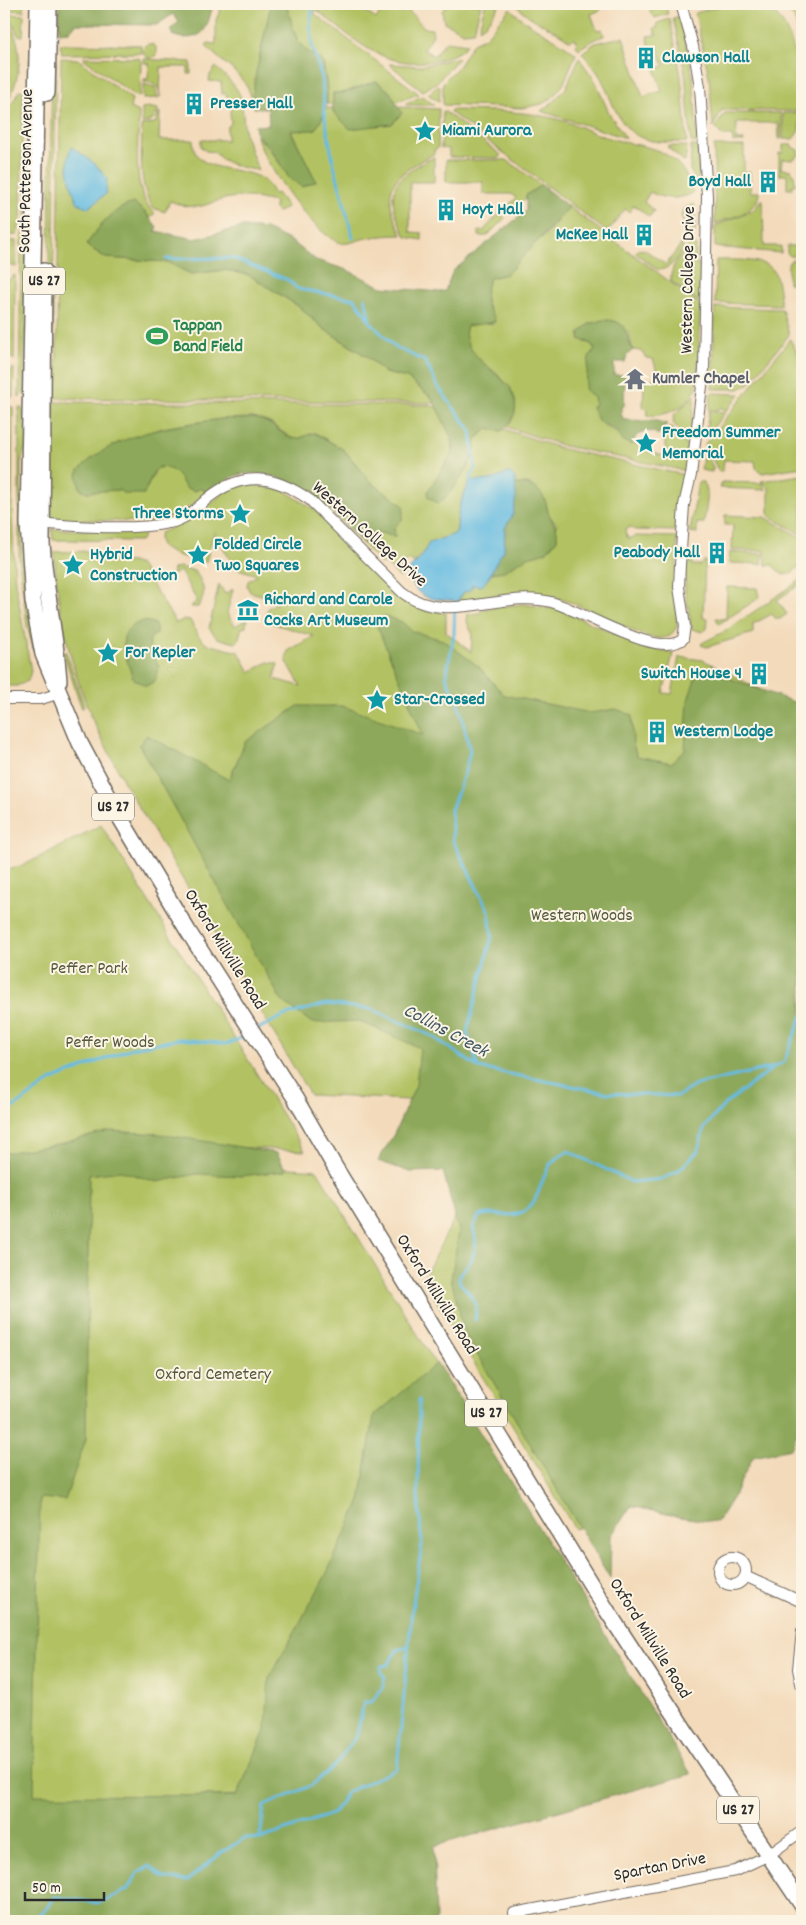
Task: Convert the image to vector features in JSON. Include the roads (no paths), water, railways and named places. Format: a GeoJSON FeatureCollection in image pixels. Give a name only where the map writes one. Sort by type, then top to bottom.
{"type":"FeatureCollection","features":[{"type":"Feature","properties":{"kind":"highway","name":"South Patterson Avenue"},"geometry":{"type":"LineString","coordinates":[[35,523],[38,4]]}},
{"type":"Feature","properties":{"kind":"highway","name":"South Patterson Avenue"},"geometry":{"type":"LineString","coordinates":[[49,4],[33,601],[43,654],[60,693]]}},
{"type":"Feature","properties":{"kind":"highway","name":"Oxford Millville Road"},"geometry":{"type":"LineString","coordinates":[[60,693],[80,743],[99,782],[227,991],[606,1609],[802,1904]]}},
{"type":"Feature","properties":{"kind":"street","name":"Western College Drive"},"geometry":{"type":"LineString","coordinates":[[35,523],[151,526],[171,523],[188,516],[224,486],[234,481],[257,479],[299,492],[322,509],[402,592],[420,603],[441,608],[524,598],[537,599],[563,605],[642,640],[656,644],[678,644],[683,639],[685,626],[679,587],[684,505],[691,475],[704,370],[706,262],[705,144],[700,87],[693,46],[681,4]]}},
{"type":"Feature","properties":{"kind":"street"},"geometry":{"type":"LineString","coordinates":[[4,699],[41,699],[60,693]]}},
{"type":"Feature","properties":{"kind":"street"},"geometry":{"type":"LineString","coordinates":[[746,1577],[802,1602]]}},
{"type":"Feature","properties":{"kind":"street"},"geometry":{"type":"LineString","coordinates":[[802,1630],[798,1669],[802,1688]]}},
{"type":"Feature","properties":{"kind":"street","name":"Spartan Drive"},"geometry":{"type":"LineString","coordinates":[[514,1913],[735,1871],[768,1855],[802,1831]]}},
{"type":"Feature","properties":{"kind":"water"},"geometry":{"type":"Polygon","coordinates":[[[72,147],[95,164],[107,178],[106,194],[88,208],[78,203],[71,183],[68,160],[72,147]]]}},
{"type":"Feature","properties":{"kind":"water"},"geometry":{"type":"Polygon","coordinates":[[[509,472],[515,478],[516,497],[513,514],[505,528],[504,551],[485,582],[482,586],[472,585],[471,590],[464,592],[457,601],[431,598],[420,593],[415,588],[408,570],[420,559],[429,543],[455,534],[460,506],[470,480],[490,480],[509,472]]]}},
{"type":"Feature","properties":{"kind":"waterway"},"geometry":{"type":"LineString","coordinates":[[313,4],[310,25],[311,42],[322,78],[325,118],[333,161],[353,238]]}},
{"type":"Feature","properties":{"kind":"waterway"},"geometry":{"type":"LineString","coordinates":[[166,259],[232,258],[288,280],[298,289],[355,299],[371,323],[395,347],[425,361],[438,387],[471,431],[475,468],[470,480]]}},
{"type":"Feature","properties":{"kind":"waterway"},"geometry":{"type":"LineString","coordinates":[[365,298],[370,320]]}},
{"type":"Feature","properties":{"kind":"waterway"},"geometry":{"type":"LineString","coordinates":[[455,600],[454,634],[446,677],[460,709],[470,751],[465,772],[451,810],[453,841],[489,912],[492,936],[467,1032],[478,1067]]}},
{"type":"Feature","properties":{"kind":"waterway","name":"Collins Creek"},"geometry":{"type":"LineString","coordinates":[[256,1030],[283,1016],[326,1004],[371,1009],[432,1036],[479,1068],[608,1093],[678,1096],[696,1085],[774,1067],[784,1062],[802,1016]]}},
{"type":"Feature","properties":{"kind":"waterway","name":"Collins Creek"},"geometry":{"type":"LineString","coordinates":[[4,1114],[52,1080],[132,1048],[180,1039],[228,1044],[248,1034]]}},
{"type":"Feature","properties":{"kind":"waterway"},"geometry":{"type":"LineString","coordinates":[[475,1320],[475,1302],[459,1281],[460,1273],[469,1263],[474,1252],[476,1240],[473,1227],[479,1216],[484,1214],[515,1215],[527,1209],[536,1198],[544,1176],[552,1162],[568,1151],[632,1182],[662,1179],[678,1171],[698,1151],[704,1128],[725,1104],[773,1068]]}},
{"type":"Feature","properties":{"kind":"waterway"},"geometry":{"type":"LineString","coordinates":[[28,1921],[44,1911],[55,1897],[99,1903],[127,1890],[138,1873],[150,1866],[164,1878],[187,1881],[221,1853],[245,1838],[260,1839],[334,1813],[347,1792],[397,1769],[412,1610],[422,1544],[418,1494],[419,1400]]}},
{"type":"Feature","properties":{"kind":"waterway"},"geometry":{"type":"LineString","coordinates":[[260,1839],[264,1806],[312,1785],[338,1762],[357,1735],[364,1702],[371,1702],[382,1689],[385,1677],[381,1673],[381,1666],[388,1665],[397,1650],[408,1647]]}},
{"type":"Feature","properties":{"kind":"place","name":"Clawson Hall"},"geometry":{"type":"Point","coordinates":[646,58]}},
{"type":"Feature","properties":{"kind":"place","name":"Presser Hall"},"geometry":{"type":"Point","coordinates":[194,104]}},
{"type":"Feature","properties":{"kind":"place","name":"Miami Aurora"},"geometry":{"type":"Point","coordinates":[425,131]}},
{"type":"Feature","properties":{"kind":"place","name":"Boyd Hall"},"geometry":{"type":"Point","coordinates":[768,182]}},
{"type":"Feature","properties":{"kind":"place","name":"Hoyt Hall"},"geometry":{"type":"Point","coordinates":[446,210]}},
{"type":"Feature","properties":{"kind":"place","name":"McKee Hall"},"geometry":{"type":"Point","coordinates":[644,235]}},
{"type":"Feature","properties":{"kind":"place","name":"Tappan Band Field"},"geometry":{"type":"Point","coordinates":[157,336]}},
{"type":"Feature","properties":{"kind":"place","name":"Kumler Chapel"},"geometry":{"type":"Point","coordinates":[635,379]}},
{"type":"Feature","properties":{"kind":"place","name":"Freedom Summer Memorial"},"geometry":{"type":"Point","coordinates":[646,443]}},
{"type":"Feature","properties":{"kind":"place","name":"Three Storms"},"geometry":{"type":"Point","coordinates":[240,514]}},
{"type":"Feature","properties":{"kind":"place","name":"Peabody Hall"},"geometry":{"type":"Point","coordinates":[717,553]}},
{"type":"Feature","properties":{"kind":"place","name":"Folded Circle Two Squares"},"geometry":{"type":"Point","coordinates":[198,555]}},
{"type":"Feature","properties":{"kind":"place","name":"Hybrid Construction"},"geometry":{"type":"Point","coordinates":[73,565]}},
{"type":"Feature","properties":{"kind":"place","name":"Richard and Carole Cocks Art Museum"},"geometry":{"type":"Point","coordinates":[248,610]}},
{"type":"Feature","properties":{"kind":"place","name":"For Kepler"},"geometry":{"type":"Point","coordinates":[108,653]}},
{"type":"Feature","properties":{"kind":"place","name":"Switch House 4"},"geometry":{"type":"Point","coordinates":[759,674]}},
{"type":"Feature","properties":{"kind":"place","name":"Star-Crossed"},"geometry":{"type":"Point","coordinates":[377,700]}},
{"type":"Feature","properties":{"kind":"place","name":"Western Lodge"},"geometry":{"type":"Point","coordinates":[657,732]}},
{"type":"Feature","properties":{"kind":"park label","name":"Western Woods"},"geometry":{"type":"Point","coordinates":[582,916]}},
{"type":"Feature","properties":{"kind":"park label","name":"Peffer Park"},"geometry":{"type":"Point","coordinates":[89,969]}},
{"type":"Feature","properties":{"kind":"park label","name":"Peffer Woods"},"geometry":{"type":"Point","coordinates":[110,1043]}},
{"type":"Feature","properties":{"kind":"park label","name":"Oxford Cemetery"},"geometry":{"type":"Point","coordinates":[213,1375]}}]}
